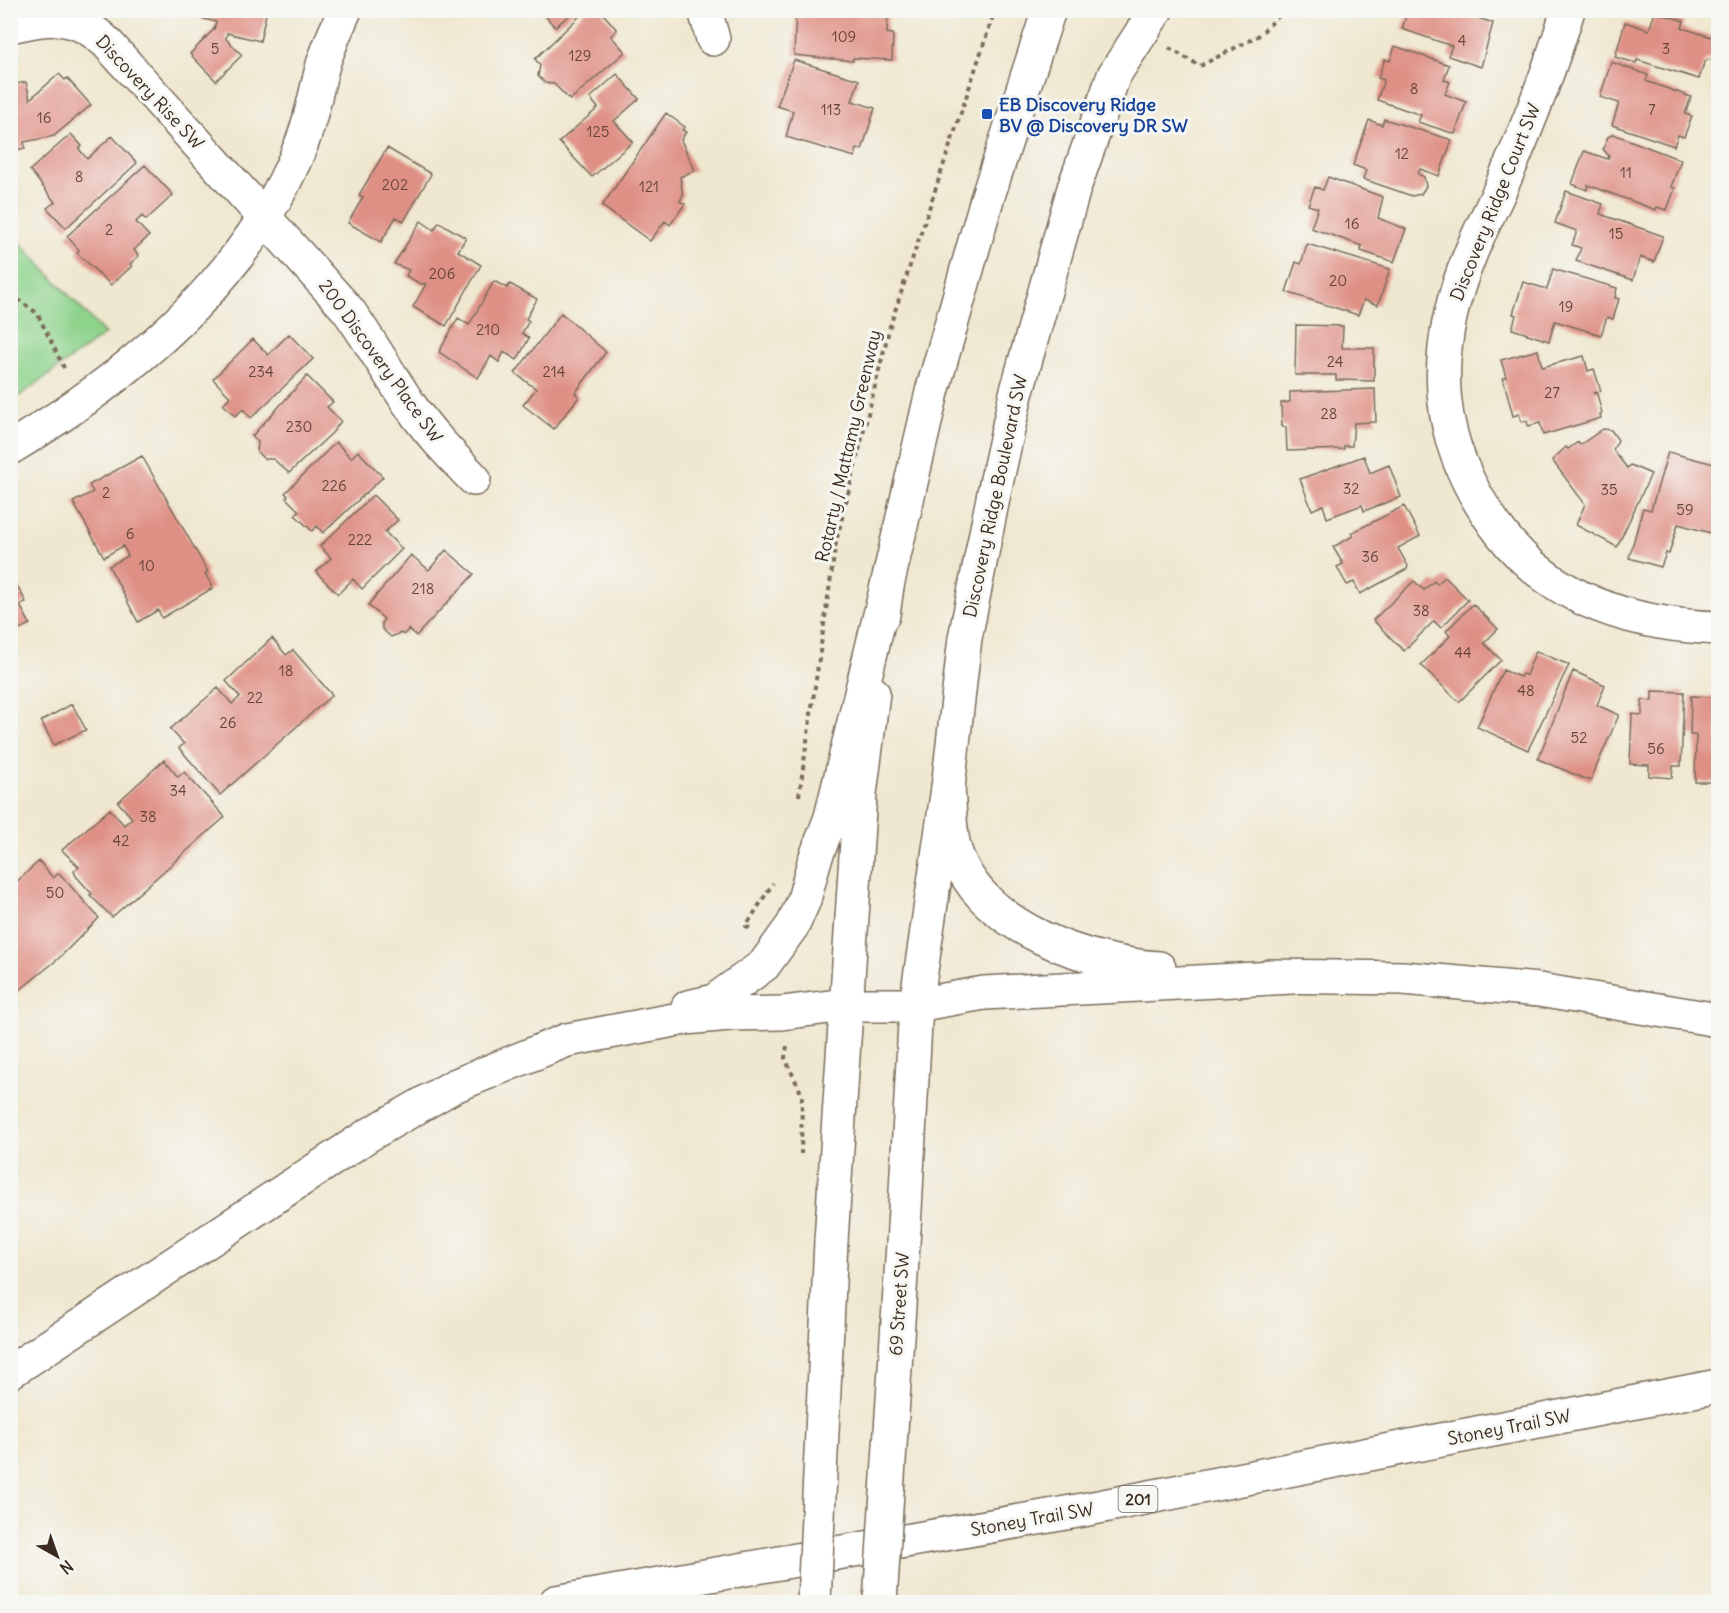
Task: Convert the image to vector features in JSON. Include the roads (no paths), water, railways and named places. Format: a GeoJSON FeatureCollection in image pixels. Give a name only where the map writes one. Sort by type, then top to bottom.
{"type":"FeatureCollection","features":[{"type":"Feature","properties":{"kind":"main road"},"geometry":{"type":"LineString","coordinates":[[10,448],[81,402],[146,352],[185,314],[234,259],[265,217],[302,144],[325,59],[345,10]]}},
{"type":"Feature","properties":{"kind":"main road"},"geometry":{"type":"LineString","coordinates":[[10,1372],[367,1136],[454,1086],[567,1040],[714,1000],[764,965],[780,946],[804,900],[814,862],[831,817],[935,381],[987,200],[1049,10]]}},
{"type":"Feature","properties":{"kind":"main road","name":"Discovery Ridge Boulevard SW"},"geometry":{"type":"LineString","coordinates":[[916,1005],[948,788],[965,638],[1016,394],[1074,188],[1114,75],[1156,10]]}},
{"type":"Feature","properties":{"kind":"main road","name":"Discovery Ridge Court SW"},"geometry":{"type":"LineString","coordinates":[[1568,10],[1524,135],[1470,254],[1452,309],[1444,339],[1443,363],[1449,428],[1457,456],[1479,503],[1505,538],[1541,573],[1567,592],[1608,611],[1663,624],[1719,627]]}},
{"type":"Feature","properties":{"kind":"main road","name":"Discovery Rise SW"},"geometry":{"type":"LineString","coordinates":[[10,26],[47,18],[81,23],[94,30],[265,217]]}},
{"type":"Feature","properties":{"kind":"main road","name":"200 Discovery Place SW"},"geometry":{"type":"LineString","coordinates":[[265,217],[348,310],[377,350],[412,408],[435,438],[474,478]]}},
{"type":"Feature","properties":{"kind":"main road"},"geometry":{"type":"LineString","coordinates":[[814,1602],[845,1005],[860,794],[886,586]]}},
{"type":"Feature","properties":{"kind":"main road"},"geometry":{"type":"LineString","coordinates":[[948,788],[956,854],[968,879],[985,899],[1034,934],[1061,946],[1124,966],[1292,977],[1403,978],[1539,990],[1719,1020]]}},
{"type":"Feature","properties":{"kind":"main road"},"geometry":{"type":"LineString","coordinates":[[567,1040],[685,1018],[782,1013],[845,1005],[916,1005],[984,993],[1292,977]]}},
{"type":"Feature","properties":{"kind":"main road","name":"69 Street SW"},"geometry":{"type":"LineString","coordinates":[[880,1602],[916,1005]]}},
{"type":"Feature","properties":{"kind":"main road","name":"Stoney Trail SW"},"geometry":{"type":"LineString","coordinates":[[556,1602],[1083,1510],[1719,1386]]}},
{"type":"Feature","properties":{"kind":"place","name":"EB Discovery Ridge BV @ Discovery DR SW"},"geometry":{"type":"Point","coordinates":[987,114]}}]}
